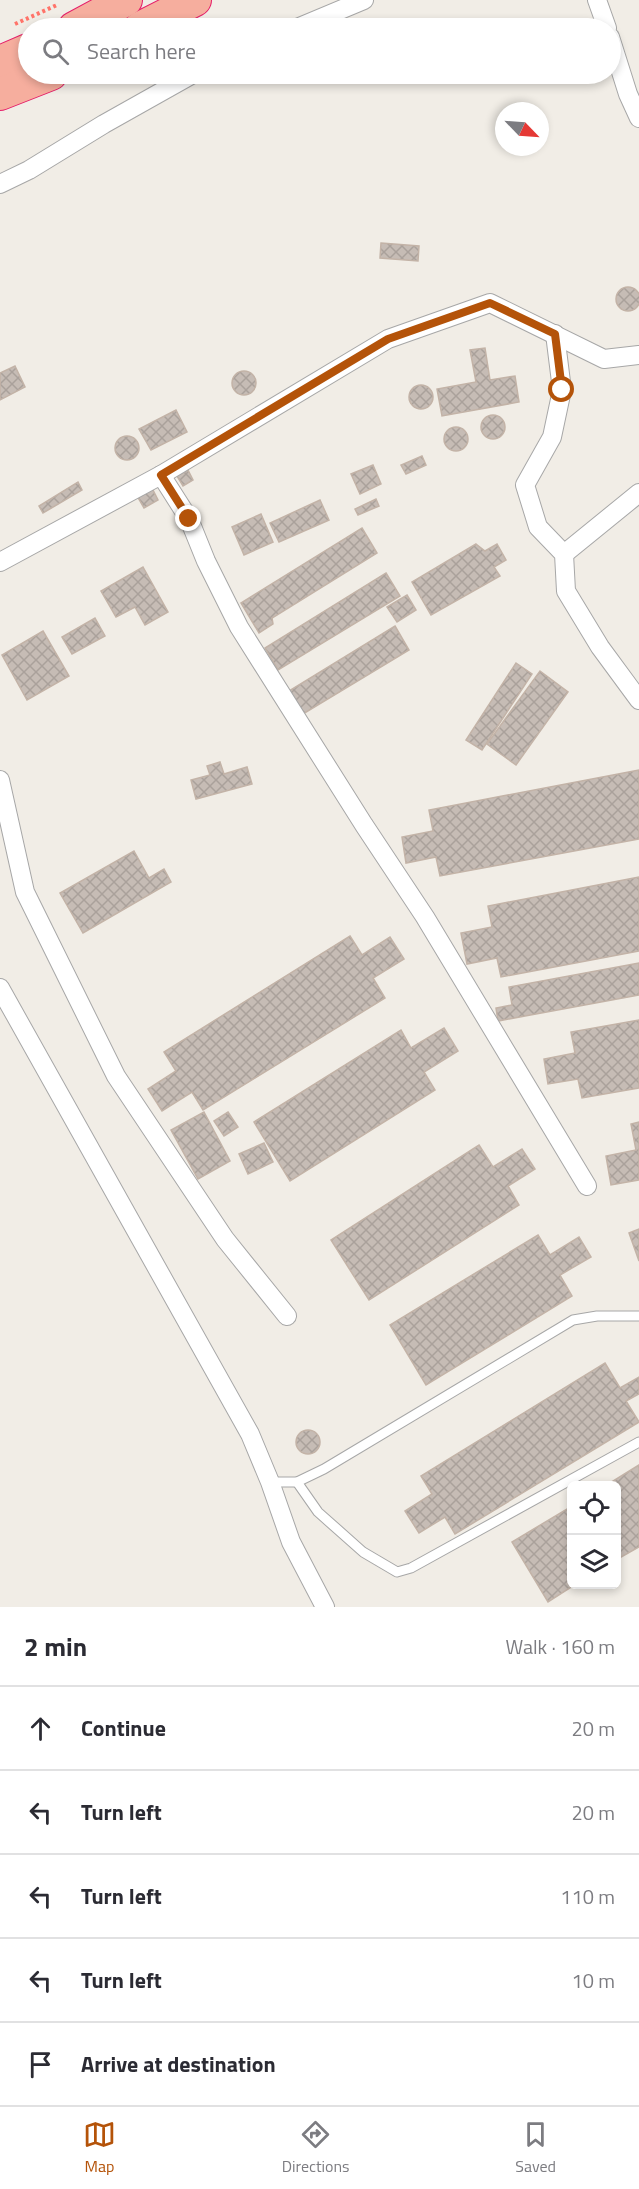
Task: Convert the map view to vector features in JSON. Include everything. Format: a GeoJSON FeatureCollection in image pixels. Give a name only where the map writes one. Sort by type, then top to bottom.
{"type":"FeatureCollection","features":[{"type":"Feature","properties":{"kind":"highway"},"geometry":{"type":"LineString","coordinates":[[66,16],[126,0]]}},
{"type":"Feature","properties":{"kind":"highway"},"geometry":{"type":"LineString","coordinates":[[160,18],[195,0]]}},
{"type":"Feature","properties":{"kind":"highway"},"geometry":{"type":"LineString","coordinates":[[0,62],[18,39]]}},
{"type":"Feature","properties":{"kind":"highway"},"geometry":{"type":"LineString","coordinates":[[0,94],[26,84]]}},
{"type":"Feature","properties":{"kind":"street"},"geometry":{"type":"LineString","coordinates":[[321,18],[364,0]]}},
{"type":"Feature","properties":{"kind":"street"},"geometry":{"type":"LineString","coordinates":[[597,0],[604,18]]}},
{"type":"Feature","properties":{"kind":"street"},"geometry":{"type":"LineString","coordinates":[[621,72],[639,118]]}},
{"type":"Feature","properties":{"kind":"street"},"geometry":{"type":"LineString","coordinates":[[0,184],[29,170],[174,84]]}},
{"type":"Feature","properties":{"kind":"street"},"geometry":{"type":"LineString","coordinates":[[0,562],[161,475],[388,339],[490,303],[604,359],[639,356]]}},
{"type":"Feature","properties":{"kind":"street"},"geometry":{"type":"LineString","coordinates":[[555,334],[562,390],[552,437],[525,485],[538,527],[564,554],[566,591],[600,647],[639,700]]}},
{"type":"Feature","properties":{"kind":"street"},"geometry":{"type":"LineString","coordinates":[[161,475],[189,519],[206,561],[239,627],[425,917],[586,1186]]}},
{"type":"Feature","properties":{"kind":"street"},"geometry":{"type":"LineString","coordinates":[[564,554],[639,493]]}},
{"type":"Feature","properties":{"kind":"street"},"geometry":{"type":"LineString","coordinates":[[0,780],[26,892],[116,1076],[225,1239],[287,1316]]}},
{"type":"Feature","properties":{"kind":"street"},"geometry":{"type":"LineString","coordinates":[[0,988],[244,1424],[270,1482],[291,1542],[325,1607]]}},
{"type":"Feature","properties":{"kind":"lane"},"geometry":{"type":"LineString","coordinates":[[270,1482],[297,1482],[324,1469],[573,1320],[639,1316]]}},
{"type":"Feature","properties":{"kind":"lane"},"geometry":{"type":"LineString","coordinates":[[297,1482],[318,1512],[363,1552],[397,1572],[411,1568],[639,1442]]}},
{"type":"Feature","properties":{"kind":"building"},"geometry":{"type":"Polygon","coordinates":[[[381,243],[419,246],[418,261],[380,258],[381,243]]]}},
{"type":"Feature","properties":{"kind":"building"},"geometry":{"type":"Polygon","coordinates":[[[628,287],[633,288],[639,294],[639,304],[633,310],[628,311],[623,310],[617,304],[616,299],[617,294],[623,288],[628,287]]]}},
{"type":"Feature","properties":{"kind":"building"},"geometry":{"type":"Polygon","coordinates":[[[485,348],[490,380],[515,376],[519,402],[442,416],[437,389],[476,382],[470,350],[485,348]]]}},
{"type":"Feature","properties":{"kind":"building"},"geometry":{"type":"Polygon","coordinates":[[[15,366],[25,387],[0,400],[0,373],[15,366]]]}},
{"type":"Feature","properties":{"kind":"building"},"geometry":{"type":"Polygon","coordinates":[[[244,371],[253,374],[256,383],[253,392],[244,395],[235,392],[232,383],[235,374],[244,371]]]}},
{"type":"Feature","properties":{"kind":"building"},"geometry":{"type":"Polygon","coordinates":[[[421,385],[430,388],[433,397],[430,406],[421,409],[412,406],[409,397],[412,388],[421,385]]]}},
{"type":"Feature","properties":{"kind":"building"},"geometry":{"type":"Polygon","coordinates":[[[176,410],[187,432],[151,450],[139,429],[176,410]]]}},
{"type":"Feature","properties":{"kind":"building"},"geometry":{"type":"Polygon","coordinates":[[[493,415],[502,418],[505,427],[502,436],[493,439],[484,436],[481,427],[484,418],[493,415]]]}},
{"type":"Feature","properties":{"kind":"building"},"geometry":{"type":"Polygon","coordinates":[[[456,427],[465,430],[468,439],[465,448],[456,451],[447,448],[444,439],[447,430],[456,427]]]}},
{"type":"Feature","properties":{"kind":"building"},"geometry":{"type":"Polygon","coordinates":[[[127,436],[132,437],[138,443],[138,453],[132,459],[127,460],[122,459],[116,453],[115,448],[116,443],[122,437],[127,436]]]}},
{"type":"Feature","properties":{"kind":"building"},"geometry":{"type":"Polygon","coordinates":[[[422,456],[426,465],[406,474],[401,465],[422,456]]]}},
{"type":"Feature","properties":{"kind":"building"},"geometry":{"type":"Polygon","coordinates":[[[373,465],[381,484],[360,494],[351,474],[373,465]]]}},
{"type":"Feature","properties":{"kind":"building"},"geometry":{"type":"Polygon","coordinates":[[[188,470],[193,480],[183,486],[177,476],[188,470]]]}},
{"type":"Feature","properties":{"kind":"building"},"geometry":{"type":"Polygon","coordinates":[[[78,482],[82,490],[43,513],[39,506],[78,482]]]}},
{"type":"Feature","properties":{"kind":"building"},"geometry":{"type":"Polygon","coordinates":[[[151,486],[158,500],[144,508],[136,494],[151,486]]]}},
{"type":"Feature","properties":{"kind":"building"},"geometry":{"type":"Polygon","coordinates":[[[376,499],[379,506],[358,515],[355,509],[376,499]]]}},
{"type":"Feature","properties":{"kind":"building"},"geometry":{"type":"Polygon","coordinates":[[[320,500],[329,520],[279,542],[270,523],[320,500]]]}},
{"type":"Feature","properties":{"kind":"building"},"geometry":{"type":"Polygon","coordinates":[[[261,514],[273,542],[244,555],[232,527],[261,514]]]}},
{"type":"Feature","properties":{"kind":"building"},"geometry":{"type":"Polygon","coordinates":[[[362,528],[377,553],[272,618],[273,624],[259,633],[241,603],[362,528]]]}},
{"type":"Feature","properties":{"kind":"building"},"geometry":{"type":"Polygon","coordinates":[[[476,544],[485,551],[497,544],[506,560],[494,567],[500,576],[431,615],[412,582],[476,544]]]}},
{"type":"Feature","properties":{"kind":"building"},"geometry":{"type":"Polygon","coordinates":[[[143,567],[168,612],[145,625],[135,607],[116,617],[101,591],[143,567]]]}},
{"type":"Feature","properties":{"kind":"building"},"geometry":{"type":"Polygon","coordinates":[[[386,573],[400,596],[278,670],[265,648],[386,573]]]}},
{"type":"Feature","properties":{"kind":"building"},"geometry":{"type":"Polygon","coordinates":[[[407,595],[416,610],[397,622],[387,607],[407,595]]]}},
{"type":"Feature","properties":{"kind":"building"},"geometry":{"type":"Polygon","coordinates":[[[95,618],[105,636],[72,654],[62,637],[95,618]]]}},
{"type":"Feature","properties":{"kind":"building"},"geometry":{"type":"Polygon","coordinates":[[[395,626],[409,650],[303,714],[289,691],[395,626]]]}},
{"type":"Feature","properties":{"kind":"building"},"geometry":{"type":"Polygon","coordinates":[[[43,631],[69,676],[27,700],[2,655],[43,631]]]}},
{"type":"Feature","properties":{"kind":"building"},"geometry":{"type":"Polygon","coordinates":[[[516,663],[532,674],[482,750],[466,740],[516,663]]]}},
{"type":"Feature","properties":{"kind":"building"},"geometry":{"type":"Polygon","coordinates":[[[540,671],[568,692],[516,765],[487,744],[540,671]]]}},
{"type":"Feature","properties":{"kind":"building"},"geometry":{"type":"Polygon","coordinates":[[[220,762],[224,774],[247,767],[252,784],[196,799],[191,780],[210,775],[207,766],[220,762]]]}},
{"type":"Feature","properties":{"kind":"building"},"geometry":{"type":"Polygon","coordinates":[[[639,770],[639,839],[440,876],[436,857],[406,863],[402,837],[433,831],[429,810],[639,770]]]}},
{"type":"Feature","properties":{"kind":"building"},"geometry":{"type":"Polygon","coordinates":[[[134,851],[149,878],[164,869],[171,882],[83,933],[60,893],[134,851]]]}},
{"type":"Feature","properties":{"kind":"building"},"geometry":{"type":"Polygon","coordinates":[[[639,877],[639,951],[501,977],[497,958],[467,964],[461,933],[492,927],[488,906],[639,877]]]}},
{"type":"Feature","properties":{"kind":"building"},"geometry":{"type":"Polygon","coordinates":[[[350,936],[362,955],[390,937],[404,959],[373,978],[385,998],[203,1110],[192,1092],[162,1111],[148,1089],[176,1071],[164,1052],[350,936]]]}},
{"type":"Feature","properties":{"kind":"building"},"geometry":{"type":"Polygon","coordinates":[[[639,963],[639,995],[498,1021],[496,1008],[512,1005],[509,987],[639,963]]]}},
{"type":"Feature","properties":{"kind":"building"},"geometry":{"type":"Polygon","coordinates":[[[639,1020],[639,1088],[582,1098],[578,1079],[548,1084],[544,1059],[575,1053],[571,1032],[639,1020]]]}},
{"type":"Feature","properties":{"kind":"building"},"geometry":{"type":"Polygon","coordinates":[[[444,1028],[458,1051],[424,1072],[435,1090],[290,1181],[254,1122],[401,1030],[411,1048],[444,1028]]]}},
{"type":"Feature","properties":{"kind":"building"},"geometry":{"type":"Polygon","coordinates":[[[204,1112],[230,1161],[198,1179],[171,1130],[204,1112]]]}},
{"type":"Feature","properties":{"kind":"building"},"geometry":{"type":"Polygon","coordinates":[[[228,1112],[238,1127],[224,1136],[214,1121],[228,1112]]]}},
{"type":"Feature","properties":{"kind":"building"},"geometry":{"type":"Polygon","coordinates":[[[639,1122],[639,1180],[611,1185],[606,1156],[636,1150],[631,1124],[639,1122]]]}},
{"type":"Feature","properties":{"kind":"building"},"geometry":{"type":"Polygon","coordinates":[[[264,1143],[273,1162],[248,1174],[239,1154],[264,1143]]]}},
{"type":"Feature","properties":{"kind":"building"},"geometry":{"type":"Polygon","coordinates":[[[479,1145],[493,1167],[522,1149],[535,1169],[508,1186],[519,1205],[369,1300],[331,1240],[479,1145]]]}},
{"type":"Feature","properties":{"kind":"building"},"geometry":{"type":"Polygon","coordinates":[[[639,1229],[639,1261],[629,1233],[639,1229]]]}},
{"type":"Feature","properties":{"kind":"building"},"geometry":{"type":"Polygon","coordinates":[[[538,1235],[550,1255],[579,1237],[591,1257],[560,1275],[572,1296],[426,1385],[390,1325],[538,1235]]]}},
{"type":"Feature","properties":{"kind":"building"},"geometry":{"type":"Polygon","coordinates":[[[605,1363],[620,1388],[639,1377],[639,1394],[626,1401],[639,1422],[455,1534],[445,1517],[419,1533],[405,1511],[432,1494],[421,1476],[605,1363]]]}},
{"type":"Feature","properties":{"kind":"building"},"geometry":{"type":"Polygon","coordinates":[[[308,1430],[313,1431],[319,1437],[319,1447],[313,1453],[308,1454],[303,1453],[297,1447],[296,1442],[297,1437],[303,1431],[308,1430]]]}},
{"type":"Feature","properties":{"kind":"building"},"geometry":{"type":"Polygon","coordinates":[[[639,1465],[639,1547],[621,1557],[621,1481],[613,1481],[639,1465]]]}},
{"type":"Feature","properties":{"kind":"building"},"geometry":{"type":"Polygon","coordinates":[[[567,1509],[568,1589],[548,1602],[512,1542],[567,1509]]]}},
{"type":"Feature","properties":{"kind":"route"},"geometry":{"type":"LineString","coordinates":[[189,519],[161,475],[388,339],[490,303],[555,334],[562,390]]}}]}
